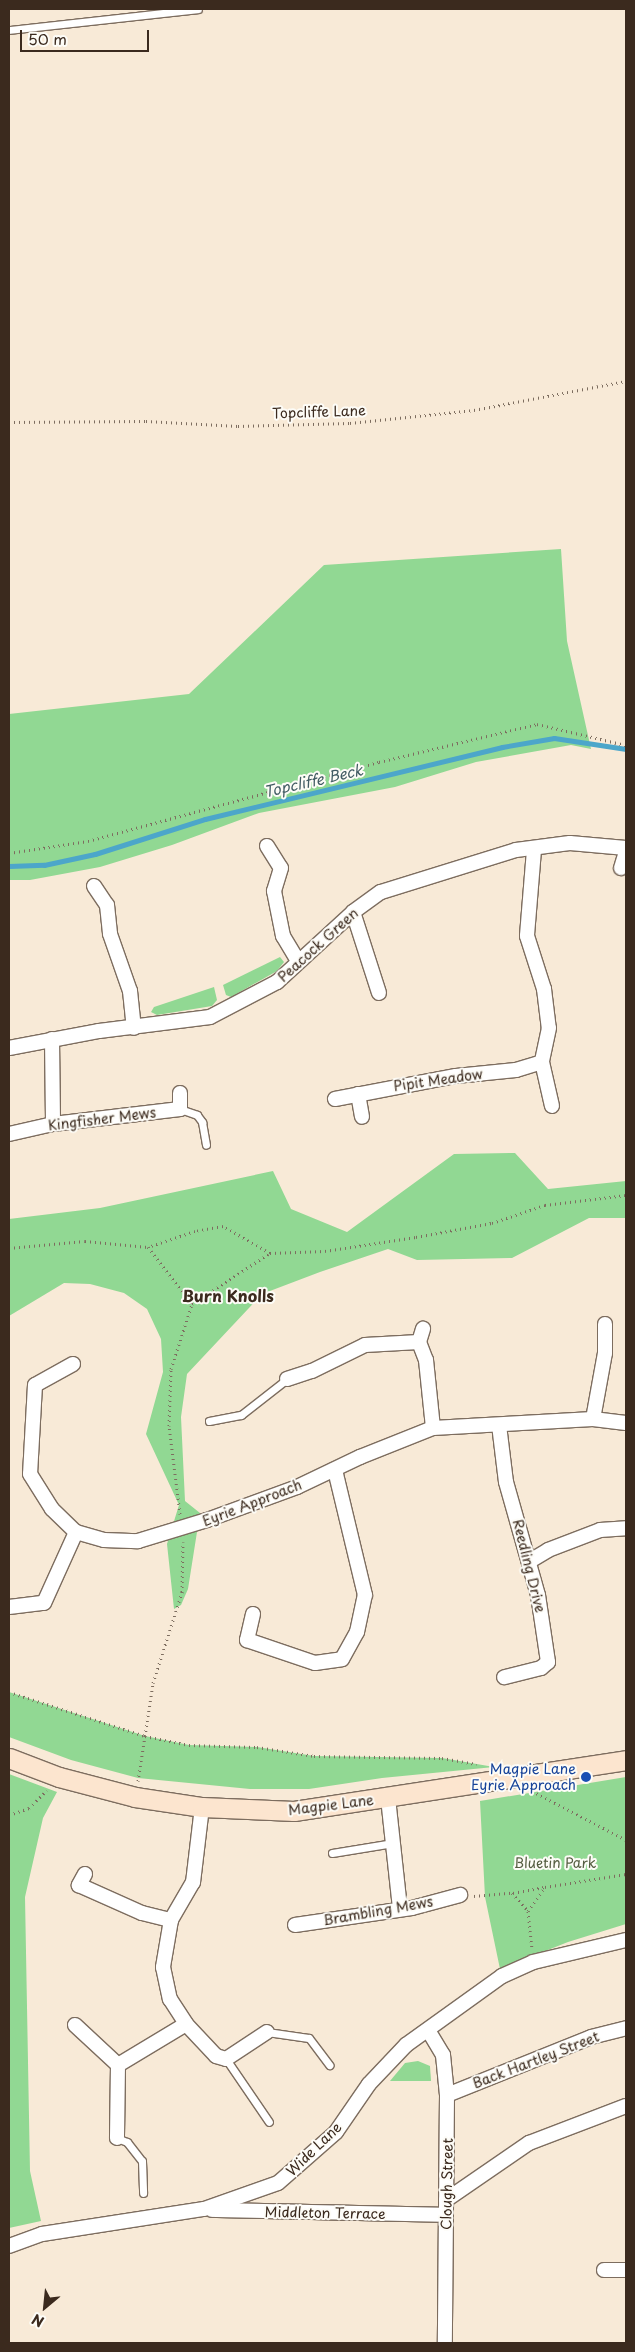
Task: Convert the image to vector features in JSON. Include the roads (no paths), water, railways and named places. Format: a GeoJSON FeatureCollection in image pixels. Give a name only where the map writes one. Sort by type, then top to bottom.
{"type":"FeatureCollection","features":[{"type":"Feature","properties":{"kind":"street","name":"Peacock Green"},"geometry":{"type":"LineString","coordinates":[[9,1048],[52,1039],[210,1017],[277,982],[353,912],[381,892],[516,850],[534,850],[570,843],[626,850]]}},
{"type":"Feature","properties":{"kind":"street"},"geometry":{"type":"LineString","coordinates":[[267,846],[280,868],[274,891],[283,936],[298,961]]}},
{"type":"Feature","properties":{"kind":"street"},"geometry":{"type":"LineString","coordinates":[[534,850],[528,936],[544,989],[549,1028],[542,1062],[552,1106]]}},
{"type":"Feature","properties":{"kind":"street"},"geometry":{"type":"LineString","coordinates":[[621,868],[626,850]]}},
{"type":"Feature","properties":{"kind":"street"},"geometry":{"type":"LineString","coordinates":[[94,886],[107,905],[110,934],[130,991],[134,1028]]}},
{"type":"Feature","properties":{"kind":"street"},"geometry":{"type":"LineString","coordinates":[[353,912],[379,993]]}},
{"type":"Feature","properties":{"kind":"street"},"geometry":{"type":"LineString","coordinates":[[52,1039],[53,1124]]}},
{"type":"Feature","properties":{"kind":"street","name":"Pipit Meadow"},"geometry":{"type":"LineString","coordinates":[[335,1099],[456,1076],[516,1070],[542,1062]]}},
{"type":"Feature","properties":{"kind":"street"},"geometry":{"type":"LineString","coordinates":[[180,1093],[180,1109]]}},
{"type":"Feature","properties":{"kind":"street"},"geometry":{"type":"LineString","coordinates":[[358,1094],[362,1117]]}},
{"type":"Feature","properties":{"kind":"street","name":"Kingfisher Mews"},"geometry":{"type":"LineString","coordinates":[[9,1135],[53,1124],[180,1109]]}},
{"type":"Feature","properties":{"kind":"street"},"geometry":{"type":"LineString","coordinates":[[593,1419],[605,1353],[605,1324]]}},
{"type":"Feature","properties":{"kind":"street"},"geometry":{"type":"LineString","coordinates":[[287,1379],[312,1371],[365,1344],[421,1335],[426,1360],[433,1428]]}},
{"type":"Feature","properties":{"kind":"street","name":"Eyrie Approach"},"geometry":{"type":"LineString","coordinates":[[73,1364],[35,1385],[30,1474],[52,1509],[76,1532],[104,1540],[138,1541],[183,1528],[297,1487],[433,1428],[593,1419],[626,1423]]}},
{"type":"Feature","properties":{"kind":"street","name":"Reedling Drive"},"geometry":{"type":"LineString","coordinates":[[499,1425],[506,1482],[530,1561],[548,1662],[541,1668],[504,1677]]}},
{"type":"Feature","properties":{"kind":"street"},"geometry":{"type":"LineString","coordinates":[[253,1614],[247,1640],[315,1663],[342,1659],[357,1632],[365,1595],[335,1470]]}},
{"type":"Feature","properties":{"kind":"street"},"geometry":{"type":"LineString","coordinates":[[530,1561],[548,1550],[600,1530],[626,1528]]}},
{"type":"Feature","properties":{"kind":"street"},"geometry":{"type":"LineString","coordinates":[[9,1607],[47,1605],[76,1532]]}},
{"type":"Feature","properties":{"kind":"street","name":"Magpie Lane"},"geometry":{"type":"LineString","coordinates":[[9,1758],[59,1777],[135,1797],[202,1807],[294,1811],[626,1760]]}},
{"type":"Feature","properties":{"kind":"street"},"geometry":{"type":"LineString","coordinates":[[388,1798],[400,1909]]}},
{"type":"Feature","properties":{"kind":"street"},"geometry":{"type":"LineString","coordinates":[[202,1807],[193,1882],[170,1920],[163,1967],[170,1999],[186,2024],[206,2047],[226,2059],[267,2032]]}},
{"type":"Feature","properties":{"kind":"street"},"geometry":{"type":"LineString","coordinates":[[85,1874],[79,1885],[142,1913],[170,1920]]}},
{"type":"Feature","properties":{"kind":"street","name":"Brambling Mews"},"geometry":{"type":"LineString","coordinates":[[295,1925],[400,1909],[460,1895]]}},
{"type":"Feature","properties":{"kind":"street","name":"Wide Lane"},"geometry":{"type":"LineString","coordinates":[[9,2246],[42,2234],[204,2209],[278,2183],[336,2132],[369,2084],[406,2045],[502,1976],[533,1962],[626,1940]]}},
{"type":"Feature","properties":{"kind":"street"},"geometry":{"type":"LineString","coordinates":[[118,2065],[186,2024]]}},
{"type":"Feature","properties":{"kind":"street"},"geometry":{"type":"LineString","coordinates":[[75,2025],[118,2065],[116,2138]]}},
{"type":"Feature","properties":{"kind":"street","name":"Back Hartley Street"},"geometry":{"type":"LineString","coordinates":[[447,2095],[590,2037],[626,2028]]}},
{"type":"Feature","properties":{"kind":"street","name":"Clough Street"},"geometry":{"type":"LineString","coordinates":[[428,2030],[443,2055],[447,2095],[445,2343]]}},
{"type":"Feature","properties":{"kind":"street"},"geometry":{"type":"LineString","coordinates":[[446,2200],[529,2143],[626,2106]]}},
{"type":"Feature","properties":{"kind":"street","name":"Middleton Terrace"},"geometry":{"type":"LineString","coordinates":[[204,2209],[446,2215]]}},
{"type":"Feature","properties":{"kind":"street"},"geometry":{"type":"LineString","coordinates":[[604,2270],[626,2270]]}},
{"type":"Feature","properties":{"kind":"lane"},"geometry":{"type":"LineString","coordinates":[[9,30],[198,9]]}},
{"type":"Feature","properties":{"kind":"lane"},"geometry":{"type":"LineString","coordinates":[[180,1109],[197,1115],[202,1122],[206,1145]]}},
{"type":"Feature","properties":{"kind":"lane"},"geometry":{"type":"LineString","coordinates":[[209,1421],[241,1415],[287,1379]]}},
{"type":"Feature","properties":{"kind":"lane"},"geometry":{"type":"LineString","coordinates":[[332,1853],[393,1843]]}},
{"type":"Feature","properties":{"kind":"lane"},"geometry":{"type":"LineString","coordinates":[[267,2032],[309,2038],[328,2065]]}},
{"type":"Feature","properties":{"kind":"lane"},"geometry":{"type":"LineString","coordinates":[[226,2059],[269,2122]]}},
{"type":"Feature","properties":{"kind":"lane"},"geometry":{"type":"LineString","coordinates":[[116,2138],[127,2142],[142,2162],[142,2193]]}},
{"type":"Feature","properties":{"kind":"waterway","name":"Topcliffe Beck"},"geometry":{"type":"LineString","coordinates":[[9,866],[44,865],[95,854],[205,819],[502,747],[554,738],[626,749]]}},
{"type":"Feature","properties":{"kind":"place","name":"Magpie Lane Eyrie Approach"},"geometry":{"type":"Point","coordinates":[586,1777]}},
{"type":"Feature","properties":{"kind":"district","name":"Burn Knolls"},"geometry":{"type":"Point","coordinates":[228,1295]}},
{"type":"Feature","properties":{"kind":"park label","name":"Bluetin Park"},"geometry":{"type":"Point","coordinates":[555,1863]}}]}
